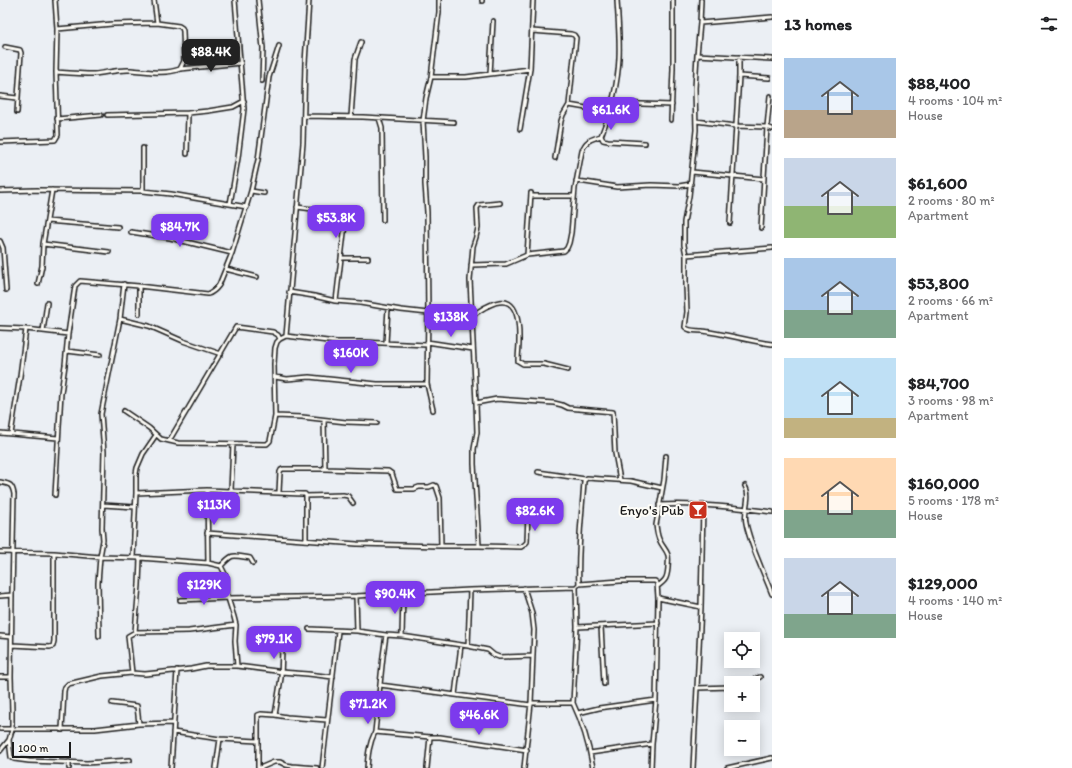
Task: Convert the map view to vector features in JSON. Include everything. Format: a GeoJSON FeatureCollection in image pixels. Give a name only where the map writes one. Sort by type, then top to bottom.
{"type":"FeatureCollection","features":[{"type":"Feature","properties":{"kind":"street"},"geometry":{"type":"LineString","coordinates":[[0,142],[55,140],[57,138],[57,29],[55,0]]}},
{"type":"Feature","properties":{"kind":"street"},"geometry":{"type":"LineString","coordinates":[[154,0],[157,23]]}},
{"type":"Feature","properties":{"kind":"street"},"geometry":{"type":"LineString","coordinates":[[230,204],[238,158],[244,109],[235,0]]}},
{"type":"Feature","properties":{"kind":"street"},"geometry":{"type":"LineString","coordinates":[[258,0],[263,59],[262,81]]}},
{"type":"Feature","properties":{"kind":"street"},"geometry":{"type":"LineString","coordinates":[[286,336],[304,116],[309,0]]}},
{"type":"Feature","properties":{"kind":"street"},"geometry":{"type":"LineString","coordinates":[[433,410],[427,384],[427,212],[423,121],[431,77],[439,12],[439,0]]}},
{"type":"Feature","properties":{"kind":"street"},"geometry":{"type":"LineString","coordinates":[[520,129],[530,69],[533,0]]}},
{"type":"Feature","properties":{"kind":"street"},"geometry":{"type":"LineString","coordinates":[[601,136],[612,103],[619,60],[617,0]]}},
{"type":"Feature","properties":{"kind":"street"},"geometry":{"type":"LineString","coordinates":[[671,120],[673,0]]}},
{"type":"Feature","properties":{"kind":"street"},"geometry":{"type":"LineString","coordinates":[[701,0],[695,88],[696,121],[689,202],[684,222],[686,254],[685,327],[689,330],[715,333],[750,341],[772,344]]}},
{"type":"Feature","properties":{"kind":"street"},"geometry":{"type":"LineString","coordinates":[[700,23],[772,17]]}},
{"type":"Feature","properties":{"kind":"street"},"geometry":{"type":"LineString","coordinates":[[490,74],[493,20]]}},
{"type":"Feature","properties":{"kind":"street"},"geometry":{"type":"LineString","coordinates":[[57,29],[112,24],[157,23],[179,26],[183,31],[184,62],[180,69]]}},
{"type":"Feature","properties":{"kind":"street"},"geometry":{"type":"LineString","coordinates":[[532,31],[571,34],[576,38],[569,105],[561,122],[555,158]]}},
{"type":"Feature","properties":{"kind":"street"},"geometry":{"type":"LineString","coordinates":[[351,117],[355,59],[361,42]]}},
{"type":"Feature","properties":{"kind":"street"},"geometry":{"type":"LineString","coordinates":[[55,495],[60,400],[75,286],[80,281],[124,284],[208,294],[213,292],[219,285],[232,253],[247,207],[258,160],[269,77],[279,46]]}},
{"type":"Feature","properties":{"kind":"street"},"geometry":{"type":"LineString","coordinates":[[5,47],[18,49],[21,53],[17,112]]}},
{"type":"Feature","properties":{"kind":"street"},"geometry":{"type":"LineString","coordinates":[[697,55],[772,59]]}},
{"type":"Feature","properties":{"kind":"street"},"geometry":{"type":"LineString","coordinates":[[730,223],[739,57]]}},
{"type":"Feature","properties":{"kind":"street"},"geometry":{"type":"LineString","coordinates":[[56,72],[92,74],[131,70],[154,72],[241,63]]}},
{"type":"Feature","properties":{"kind":"street"},"geometry":{"type":"LineString","coordinates":[[431,77],[466,77],[530,69]]}},
{"type":"Feature","properties":{"kind":"street"},"geometry":{"type":"LineString","coordinates":[[739,76],[769,78]]}},
{"type":"Feature","properties":{"kind":"street"},"geometry":{"type":"LineString","coordinates":[[0,96],[17,98]]}},
{"type":"Feature","properties":{"kind":"street"},"geometry":{"type":"LineString","coordinates":[[761,228],[770,96]]}},
{"type":"Feature","properties":{"kind":"street"},"geometry":{"type":"LineString","coordinates":[[233,107],[244,101]]}},
{"type":"Feature","properties":{"kind":"street"},"geometry":{"type":"LineString","coordinates":[[612,103],[672,105]]}},
{"type":"Feature","properties":{"kind":"street"},"geometry":{"type":"LineString","coordinates":[[569,105],[609,112]]}},
{"type":"Feature","properties":{"kind":"street"},"geometry":{"type":"LineString","coordinates":[[107,115],[188,113],[233,107],[244,109]]}},
{"type":"Feature","properties":{"kind":"street"},"geometry":{"type":"LineString","coordinates":[[187,154],[188,113]]}},
{"type":"Feature","properties":{"kind":"street"},"geometry":{"type":"LineString","coordinates":[[58,119],[101,115]]}},
{"type":"Feature","properties":{"kind":"street"},"geometry":{"type":"LineString","coordinates":[[304,116],[454,122]]}},
{"type":"Feature","properties":{"kind":"street"},"geometry":{"type":"LineString","coordinates":[[379,118],[382,128],[383,220]]}},
{"type":"Feature","properties":{"kind":"street"},"geometry":{"type":"LineString","coordinates":[[696,121],[735,126],[767,127],[772,129]]}},
{"type":"Feature","properties":{"kind":"street"},"geometry":{"type":"LineString","coordinates":[[601,136],[603,140],[608,141],[644,144]]}},
{"type":"Feature","properties":{"kind":"street"},"geometry":{"type":"LineString","coordinates":[[471,265],[506,264],[528,255],[564,251],[567,248],[571,233],[576,181],[583,146],[589,140],[601,136]]}},
{"type":"Feature","properties":{"kind":"street"},"geometry":{"type":"LineString","coordinates":[[143,148],[143,191]]}},
{"type":"Feature","properties":{"kind":"street"},"geometry":{"type":"LineString","coordinates":[[692,172],[764,179]]}},
{"type":"Feature","properties":{"kind":"street"},"geometry":{"type":"LineString","coordinates":[[576,181],[617,186],[679,186],[691,184]]}},
{"type":"Feature","properties":{"kind":"street"},"geometry":{"type":"LineString","coordinates":[[38,284],[42,266],[52,190]]}},
{"type":"Feature","properties":{"kind":"street"},"geometry":{"type":"LineString","coordinates":[[0,191],[143,191],[171,194],[247,207]]}},
{"type":"Feature","properties":{"kind":"street"},"geometry":{"type":"LineString","coordinates":[[251,191],[264,193]]}},
{"type":"Feature","properties":{"kind":"street"},"geometry":{"type":"LineString","coordinates":[[528,255],[531,194],[574,196]]}},
{"type":"Feature","properties":{"kind":"street"},"geometry":{"type":"LineString","coordinates":[[479,546],[474,464],[474,449],[477,432],[470,280],[473,246],[478,228],[477,208],[479,205],[500,203]]}},
{"type":"Feature","properties":{"kind":"street"},"geometry":{"type":"LineString","coordinates":[[297,207],[343,213],[346,216],[336,301]]}},
{"type":"Feature","properties":{"kind":"street"},"geometry":{"type":"LineString","coordinates":[[47,221],[118,226]]}},
{"type":"Feature","properties":{"kind":"street"},"geometry":{"type":"LineString","coordinates":[[131,232],[170,238],[232,253]]}},
{"type":"Feature","properties":{"kind":"street"},"geometry":{"type":"LineString","coordinates":[[0,241],[6,290]]}},
{"type":"Feature","properties":{"kind":"street"},"geometry":{"type":"LineString","coordinates":[[44,244],[110,252]]}},
{"type":"Feature","properties":{"kind":"street"},"geometry":{"type":"LineString","coordinates":[[686,254],[772,248]]}},
{"type":"Feature","properties":{"kind":"street"},"geometry":{"type":"LineString","coordinates":[[341,258],[368,258]]}},
{"type":"Feature","properties":{"kind":"street"},"geometry":{"type":"LineString","coordinates":[[226,269],[258,277]]}},
{"type":"Feature","properties":{"kind":"street"},"geometry":{"type":"LineString","coordinates":[[99,636],[98,583],[103,540],[104,452],[101,414],[120,319],[124,284]]}},
{"type":"Feature","properties":{"kind":"street"},"geometry":{"type":"LineString","coordinates":[[139,286],[139,314]]}},
{"type":"Feature","properties":{"kind":"street"},"geometry":{"type":"LineString","coordinates":[[290,292],[336,301],[428,313]]}},
{"type":"Feature","properties":{"kind":"street"},"geometry":{"type":"LineString","coordinates":[[472,316],[498,302],[510,304],[515,310],[519,325],[518,361],[523,364],[544,364],[568,370]]}},
{"type":"Feature","properties":{"kind":"street"},"geometry":{"type":"LineString","coordinates":[[43,331],[47,303]]}},
{"type":"Feature","properties":{"kind":"street"},"geometry":{"type":"LineString","coordinates":[[386,343],[388,308]]}},
{"type":"Feature","properties":{"kind":"street"},"geometry":{"type":"LineString","coordinates":[[120,319],[149,326],[183,341],[221,354]]}},
{"type":"Feature","properties":{"kind":"street"},"geometry":{"type":"LineString","coordinates":[[170,442],[236,327],[273,332],[278,335],[280,339]]}},
{"type":"Feature","properties":{"kind":"street"},"geometry":{"type":"LineString","coordinates":[[0,328],[26,329],[68,334]]}},
{"type":"Feature","properties":{"kind":"street"},"geometry":{"type":"LineString","coordinates":[[11,434],[26,329]]}},
{"type":"Feature","properties":{"kind":"street"},"geometry":{"type":"LineString","coordinates":[[124,411],[149,428],[161,439],[170,442],[267,444],[272,435],[275,416],[275,348],[277,342],[286,336],[336,342],[427,344],[473,349]]}},
{"type":"Feature","properties":{"kind":"street"},"geometry":{"type":"LineString","coordinates":[[67,351],[100,356]]}},
{"type":"Feature","properties":{"kind":"street"},"geometry":{"type":"LineString","coordinates":[[275,377],[287,379],[309,377],[377,384],[427,384]]}},
{"type":"Feature","properties":{"kind":"street"},"geometry":{"type":"LineString","coordinates":[[476,403],[498,399],[554,403],[568,408],[613,412],[615,453],[620,480]]}},
{"type":"Feature","properties":{"kind":"street"},"geometry":{"type":"LineString","coordinates":[[275,416],[378,423]]}},
{"type":"Feature","properties":{"kind":"street"},"geometry":{"type":"LineString","coordinates":[[324,420],[325,469]]}},
{"type":"Feature","properties":{"kind":"street"},"geometry":{"type":"LineString","coordinates":[[0,433],[58,438]]}},
{"type":"Feature","properties":{"kind":"street"},"geometry":{"type":"LineString","coordinates":[[133,558],[137,468],[143,454],[156,435]]}},
{"type":"Feature","properties":{"kind":"street"},"geometry":{"type":"LineString","coordinates":[[231,490],[233,444]]}},
{"type":"Feature","properties":{"kind":"street"},"geometry":{"type":"LineString","coordinates":[[658,586],[664,582],[666,577],[668,561],[666,549],[660,541],[657,532],[656,522],[664,480],[666,456]]}},
{"type":"Feature","properties":{"kind":"street"},"geometry":{"type":"LineString","coordinates":[[279,492],[281,470],[325,469],[388,471],[392,474],[397,489],[414,489],[434,485],[436,486],[440,498],[441,546]]}},
{"type":"Feature","properties":{"kind":"street"},"geometry":{"type":"LineString","coordinates":[[538,472],[585,479],[620,480],[662,488]]}},
{"type":"Feature","properties":{"kind":"street"},"geometry":{"type":"LineString","coordinates":[[579,584],[579,547],[585,479]]}},
{"type":"Feature","properties":{"kind":"street"},"geometry":{"type":"LineString","coordinates":[[0,482],[8,483],[12,487],[14,494],[11,637],[12,730],[9,740],[0,751]]}},
{"type":"Feature","properties":{"kind":"street"},"geometry":{"type":"LineString","coordinates":[[745,486],[748,495],[746,524],[772,594]]}},
{"type":"Feature","properties":{"kind":"street"},"geometry":{"type":"LineString","coordinates":[[136,493],[207,490],[279,492],[305,494],[306,496],[343,495],[348,496],[353,503]]}},
{"type":"Feature","properties":{"kind":"street"},"geometry":{"type":"LineString","coordinates":[[207,490],[208,563]]}},
{"type":"Feature","properties":{"kind":"street"},"geometry":{"type":"LineString","coordinates":[[306,496],[306,540]]}},
{"type":"Feature","properties":{"kind":"street"},"geometry":{"type":"LineString","coordinates":[[103,504],[135,507]]}},
{"type":"Feature","properties":{"kind":"street"},"geometry":{"type":"LineString","coordinates":[[660,505],[703,505],[746,508],[772,512]]}},
{"type":"Feature","properties":{"kind":"street"},"geometry":{"type":"LineString","coordinates":[[693,768],[701,607],[703,505]]}},
{"type":"Feature","properties":{"kind":"street"},"geometry":{"type":"LineString","coordinates":[[207,533],[357,544],[521,547],[526,542],[528,512]]}},
{"type":"Feature","properties":{"kind":"street"},"geometry":{"type":"LineString","coordinates":[[0,552],[54,553],[100,557],[140,558],[208,563],[220,566],[225,574],[228,598],[233,610],[236,626],[235,641],[237,666]]}},
{"type":"Feature","properties":{"kind":"street"},"geometry":{"type":"LineString","coordinates":[[12,645],[50,648],[53,646],[54,553]]}},
{"type":"Feature","properties":{"kind":"street"},"geometry":{"type":"LineString","coordinates":[[220,566],[233,555],[250,558],[253,563]]}},
{"type":"Feature","properties":{"kind":"street"},"geometry":{"type":"LineString","coordinates":[[135,632],[140,558]]}},
{"type":"Feature","properties":{"kind":"street"},"geometry":{"type":"LineString","coordinates":[[180,600],[356,596],[470,590],[576,587],[579,584],[620,581],[653,581],[657,583],[658,586],[658,623],[656,700],[651,768]]}},
{"type":"Feature","properties":{"kind":"street"},"geometry":{"type":"LineString","coordinates":[[576,587],[573,703],[588,742],[593,768]]}},
{"type":"Feature","properties":{"kind":"street"},"geometry":{"type":"LineString","coordinates":[[524,588],[534,621],[531,704],[524,768]]}},
{"type":"Feature","properties":{"kind":"street"},"geometry":{"type":"LineString","coordinates":[[468,646],[470,590]]}},
{"type":"Feature","properties":{"kind":"street"},"geometry":{"type":"LineString","coordinates":[[402,636],[403,594]]}},
{"type":"Feature","properties":{"kind":"street"},"geometry":{"type":"LineString","coordinates":[[0,596],[12,595]]}},
{"type":"Feature","properties":{"kind":"street"},"geometry":{"type":"LineString","coordinates":[[356,596],[358,631]]}},
{"type":"Feature","properties":{"kind":"street"},"geometry":{"type":"LineString","coordinates":[[658,598],[701,607]]}},
{"type":"Feature","properties":{"kind":"street"},"geometry":{"type":"LineString","coordinates":[[576,627],[658,623]]}},
{"type":"Feature","properties":{"kind":"street"},"geometry":{"type":"LineString","coordinates":[[132,673],[128,636],[135,632],[189,630],[236,626]]}},
{"type":"Feature","properties":{"kind":"street"},"geometry":{"type":"LineString","coordinates":[[601,626],[604,684]]}},
{"type":"Feature","properties":{"kind":"street"},"geometry":{"type":"LineString","coordinates":[[309,629],[358,631],[402,636],[488,650],[496,656],[533,656]]}},
{"type":"Feature","properties":{"kind":"street"},"geometry":{"type":"LineString","coordinates":[[322,768],[338,631]]}},
{"type":"Feature","properties":{"kind":"street"},"geometry":{"type":"LineString","coordinates":[[367,768],[368,750],[375,732],[386,635]]}},
{"type":"Feature","properties":{"kind":"street"},"geometry":{"type":"LineString","coordinates":[[0,636],[11,637]]}},
{"type":"Feature","properties":{"kind":"street"},"geometry":{"type":"LineString","coordinates":[[455,695],[461,645]]}},
{"type":"Feature","properties":{"kind":"street"},"geometry":{"type":"LineString","coordinates":[[275,715],[281,678],[282,649]]}},
{"type":"Feature","properties":{"kind":"street"},"geometry":{"type":"LineString","coordinates":[[62,730],[65,687],[68,684],[102,676],[132,673],[145,674],[206,666],[237,666],[333,677]]}},
{"type":"Feature","properties":{"kind":"street"},"geometry":{"type":"LineString","coordinates":[[171,768],[177,670]]}},
{"type":"Feature","properties":{"kind":"street"},"geometry":{"type":"LineString","coordinates":[[0,677],[11,677]]}},
{"type":"Feature","properties":{"kind":"street"},"geometry":{"type":"LineString","coordinates":[[380,685],[531,704],[573,703]]}},
{"type":"Feature","properties":{"kind":"street"},"geometry":{"type":"LineString","coordinates":[[697,688],[724,687]]}},
{"type":"Feature","properties":{"kind":"street"},"geometry":{"type":"LineString","coordinates":[[578,713],[599,708],[656,700]]}},
{"type":"Feature","properties":{"kind":"street"},"geometry":{"type":"LineString","coordinates":[[112,703],[137,706],[139,724]]}},
{"type":"Feature","properties":{"kind":"street"},"geometry":{"type":"LineString","coordinates":[[317,768],[286,766],[280,762],[274,762],[259,768],[258,715],[275,715],[327,720]]}},
{"type":"Feature","properties":{"kind":"street"},"geometry":{"type":"LineString","coordinates":[[0,729],[95,729],[139,724],[174,723]]}},
{"type":"Feature","properties":{"kind":"street"},"geometry":{"type":"LineString","coordinates":[[173,732],[220,739],[258,741]]}},
{"type":"Feature","properties":{"kind":"street"},"geometry":{"type":"LineString","coordinates":[[375,732],[440,738],[527,750]]}},
{"type":"Feature","properties":{"kind":"street"},"geometry":{"type":"LineString","coordinates":[[427,768],[430,737]]}},
{"type":"Feature","properties":{"kind":"street"},"geometry":{"type":"LineString","coordinates":[[216,768],[220,739]]}},
{"type":"Feature","properties":{"kind":"street"},"geometry":{"type":"LineString","coordinates":[[9,740],[11,757],[14,759],[70,762],[130,760]]}},
{"type":"Feature","properties":{"kind":"street"},"geometry":{"type":"LineString","coordinates":[[590,753],[652,744]]}},
{"type":"Feature","properties":{"kind":"street"},"geometry":{"type":"LineString","coordinates":[[727,768],[772,758]]}},
{"type":"Feature","properties":{"kind":"street"},"geometry":{"type":"LineString","coordinates":[[69,768],[70,762]]}},
{"type":"Feature","properties":{"kind":"place","name":"Enyo's Pub"},"geometry":{"type":"Point","coordinates":[698,510]}}]}
